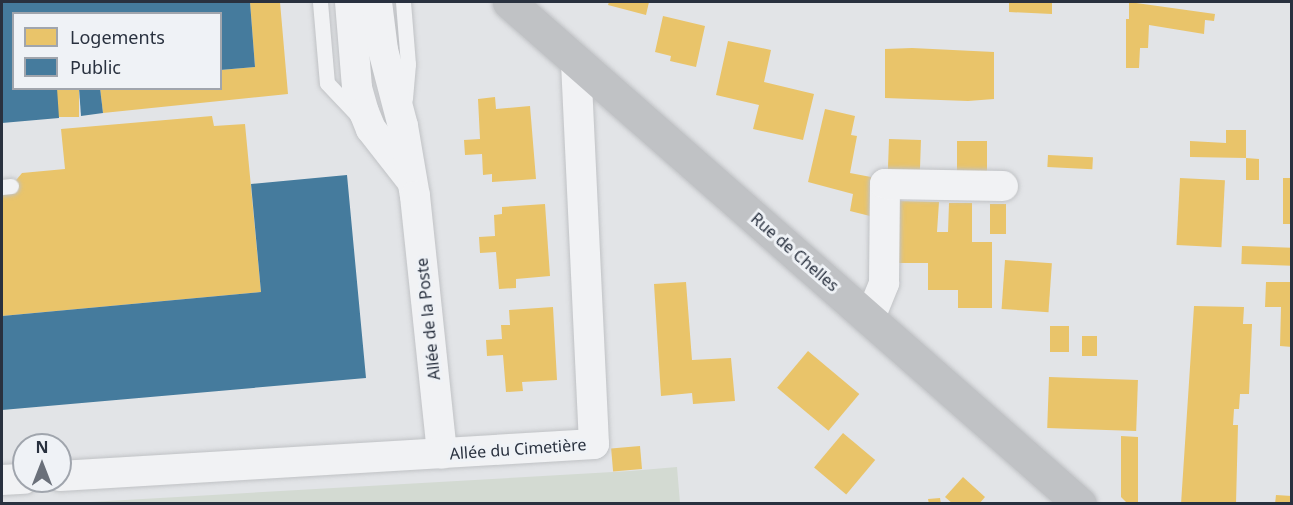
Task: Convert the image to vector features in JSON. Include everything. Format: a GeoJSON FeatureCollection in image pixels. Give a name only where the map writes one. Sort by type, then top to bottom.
{"type":"FeatureCollection","features":[{"type":"Feature","properties":{"kind":"main road","name":"Rue de Chelles"},"geometry":{"type":"LineString","coordinates":[[509,2],[1080,504]]}},
{"type":"Feature","properties":{"kind":"street"},"geometry":{"type":"LineString","coordinates":[[350,2],[357,88],[371,129],[413,184]]}},
{"type":"Feature","properties":{"kind":"street","name":"Allée de la Poste"},"geometry":{"type":"LineString","coordinates":[[377,2],[383,50],[403,126],[413,184],[442,454]]}},
{"type":"Feature","properties":{"kind":"street","name":"Allée du Cimetière"},"geometry":{"type":"LineString","coordinates":[[72,475],[594,444],[576,60]]}},
{"type":"Feature","properties":{"kind":"street"},"geometry":{"type":"LineString","coordinates":[[870,318],[884,283],[885,184],[1003,186]]}},
{"type":"Feature","properties":{"kind":"lane"},"geometry":{"type":"LineString","coordinates":[[320,2],[327,83],[330,89],[371,129]]}},
{"type":"Feature","properties":{"kind":"lane"},"geometry":{"type":"LineString","coordinates":[[403,2],[408,64],[403,126]]}},
{"type":"Feature","properties":{"kind":"shaded area"},"geometry":{"type":"Polygon","coordinates":[[[677,467],[680,503],[73,503],[630,471],[677,467]]]}},
{"type":"Feature","properties":{"kind":"building: Logements"},"geometry":{"type":"Polygon","coordinates":[[[250,2],[280,2],[288,94],[103,113],[100,90],[222,90],[222,70],[255,67],[250,2]]]}},
{"type":"Feature","properties":{"kind":"building: Logements"},"geometry":{"type":"Polygon","coordinates":[[[609,2],[649,2],[646,15],[608,5],[609,2]]]}},
{"type":"Feature","properties":{"kind":"building: Logements"},"geometry":{"type":"Polygon","coordinates":[[[1009,2],[1052,2],[1052,14],[1009,12],[1009,2]]]}},
{"type":"Feature","properties":{"kind":"building: Logements"},"geometry":{"type":"Polygon","coordinates":[[[1129,2],[1215,14],[1214,21],[1205,20],[1204,34],[1149,25],[1148,48],[1140,48],[1139,68],[1126,68],[1126,19],[1129,19],[1129,2]]]}},
{"type":"Feature","properties":{"kind":"building: Logements"},"geometry":{"type":"Polygon","coordinates":[[[663,16],[705,26],[696,67],[670,61],[671,56],[655,52],[663,16]]]}},
{"type":"Feature","properties":{"kind":"building: Logements"},"geometry":{"type":"Polygon","coordinates":[[[728,41],[771,50],[764,82],[814,94],[803,140],[753,129],[759,105],[716,95],[728,41]]]}},
{"type":"Feature","properties":{"kind":"building: Logements"},"geometry":{"type":"Polygon","coordinates":[[[885,49],[994,52],[994,99],[968,101],[885,98],[885,49]]]}},
{"type":"Feature","properties":{"kind":"building: Logements"},"geometry":{"type":"Polygon","coordinates":[[[57,90],[79,90],[79,117],[57,117],[57,90]]]}},
{"type":"Feature","properties":{"kind":"building: Logements"},"geometry":{"type":"Polygon","coordinates":[[[495,97],[496,109],[530,106],[536,179],[492,182],[492,174],[483,175],[482,154],[465,155],[464,140],[480,139],[478,99],[495,97]]]}},
{"type":"Feature","properties":{"kind":"building: Logements"},"geometry":{"type":"Polygon","coordinates":[[[825,109],[855,116],[851,135],[857,136],[850,173],[871,177],[870,216],[850,211],[853,194],[808,182],[825,109]]]}},
{"type":"Feature","properties":{"kind":"building: Logements"},"geometry":{"type":"Polygon","coordinates":[[[212,116],[214,126],[245,124],[261,292],[2,316],[2,197],[22,173],[65,169],[61,129],[212,116]]]}},
{"type":"Feature","properties":{"kind":"building: Logements"},"geometry":{"type":"Polygon","coordinates":[[[1226,130],[1246,130],[1246,158],[1190,157],[1190,141],[1226,143],[1226,130]]]}},
{"type":"Feature","properties":{"kind":"building: Logements"},"geometry":{"type":"Polygon","coordinates":[[[889,139],[921,140],[920,171],[888,170],[889,139]]]}},
{"type":"Feature","properties":{"kind":"building: Logements"},"geometry":{"type":"Polygon","coordinates":[[[957,141],[987,141],[987,171],[957,171],[957,141]]]}},
{"type":"Feature","properties":{"kind":"building: Logements"},"geometry":{"type":"Polygon","coordinates":[[[1048,155],[1093,157],[1092,169],[1047,167],[1048,155]]]}},
{"type":"Feature","properties":{"kind":"building: Logements"},"geometry":{"type":"Polygon","coordinates":[[[1246,158],[1259,159],[1259,180],[1246,180],[1246,158]]]}},
{"type":"Feature","properties":{"kind":"building: Logements"},"geometry":{"type":"Polygon","coordinates":[[[1180,178],[1225,180],[1221,247],[1176,245],[1180,178]]]}},
{"type":"Feature","properties":{"kind":"building: Logements"},"geometry":{"type":"Polygon","coordinates":[[[1283,178],[1292,178],[1292,224],[1283,224],[1283,178]]]}},
{"type":"Feature","properties":{"kind":"building: Logements"},"geometry":{"type":"Polygon","coordinates":[[[896,201],[939,202],[937,232],[948,232],[949,203],[972,203],[972,242],[992,242],[992,308],[958,308],[958,290],[928,290],[928,263],[896,263],[896,201]]]}},
{"type":"Feature","properties":{"kind":"building: Logements"},"geometry":{"type":"Polygon","coordinates":[[[545,204],[550,276],[516,279],[516,288],[499,289],[496,252],[480,253],[479,237],[495,236],[494,215],[502,214],[502,207],[545,204]]]}},
{"type":"Feature","properties":{"kind":"building: Logements"},"geometry":{"type":"Polygon","coordinates":[[[990,204],[1006,204],[1006,234],[990,234],[990,204]]]}},
{"type":"Feature","properties":{"kind":"building: Logements"},"geometry":{"type":"Polygon","coordinates":[[[1242,246],[1292,248],[1291,266],[1241,264],[1242,246]]]}},
{"type":"Feature","properties":{"kind":"building: Logements"},"geometry":{"type":"Polygon","coordinates":[[[1005,260],[1052,263],[1048,312],[1002,309],[1005,260]]]}},
{"type":"Feature","properties":{"kind":"building: Logements"},"geometry":{"type":"Polygon","coordinates":[[[686,282],[692,360],[731,358],[735,401],[693,404],[692,393],[661,396],[654,284],[686,282]]]}},
{"type":"Feature","properties":{"kind":"building: Logements"},"geometry":{"type":"Polygon","coordinates":[[[1266,282],[1292,282],[1292,347],[1280,346],[1281,307],[1265,307],[1266,282]]]}},
{"type":"Feature","properties":{"kind":"building: Logements"},"geometry":{"type":"Polygon","coordinates":[[[1194,306],[1244,307],[1243,324],[1252,324],[1249,394],[1240,394],[1239,409],[1234,409],[1233,425],[1238,425],[1236,504],[1181,504],[1194,306]]]}},
{"type":"Feature","properties":{"kind":"building: Logements"},"geometry":{"type":"Polygon","coordinates":[[[553,307],[557,380],[522,382],[523,391],[506,392],[503,355],[487,356],[486,340],[502,339],[501,325],[510,325],[509,310],[553,307]]]}},
{"type":"Feature","properties":{"kind":"building: Logements"},"geometry":{"type":"Polygon","coordinates":[[[1050,326],[1069,326],[1069,352],[1050,352],[1050,326]]]}},
{"type":"Feature","properties":{"kind":"building: Logements"},"geometry":{"type":"Polygon","coordinates":[[[1082,336],[1097,336],[1097,356],[1082,356],[1082,336]]]}},
{"type":"Feature","properties":{"kind":"building: Logements"},"geometry":{"type":"Polygon","coordinates":[[[808,351],[859,394],[828,431],[777,388],[808,351]]]}},
{"type":"Feature","properties":{"kind":"building: Logements"},"geometry":{"type":"Polygon","coordinates":[[[1049,377],[1138,380],[1136,431],[1047,428],[1049,377]]]}},
{"type":"Feature","properties":{"kind":"building: Logements"},"geometry":{"type":"Polygon","coordinates":[[[843,433],[875,460],[846,494],[814,467],[843,433]]]}},
{"type":"Feature","properties":{"kind":"building: Logements"},"geometry":{"type":"Polygon","coordinates":[[[1121,436],[1138,437],[1138,504],[1128,504],[1121,497],[1121,436]]]}},
{"type":"Feature","properties":{"kind":"building: Logements"},"geometry":{"type":"Polygon","coordinates":[[[640,446],[642,469],[613,471],[611,449],[640,446]]]}},
{"type":"Feature","properties":{"kind":"building: Logements"},"geometry":{"type":"Polygon","coordinates":[[[963,477],[985,497],[979,504],[953,504],[945,497],[963,477]]]}},
{"type":"Feature","properties":{"kind":"building: Logements"},"geometry":{"type":"Polygon","coordinates":[[[1276,495],[1292,496],[1292,504],[1275,504],[1276,495]]]}},
{"type":"Feature","properties":{"kind":"building: Logements"},"geometry":{"type":"Polygon","coordinates":[[[940,498],[941,504],[929,504],[928,499],[940,498]]]}},
{"type":"Feature","properties":{"kind":"building: Public"},"geometry":{"type":"Polygon","coordinates":[[[2,2],[250,2],[255,67],[222,70],[222,12],[12,12],[12,90],[57,90],[59,118],[2,123],[2,2]]]}},
{"type":"Feature","properties":{"kind":"building: Public"},"geometry":{"type":"Polygon","coordinates":[[[79,90],[100,90],[103,113],[81,116],[79,90]]]}},
{"type":"Feature","properties":{"kind":"building: Public"},"geometry":{"type":"Polygon","coordinates":[[[347,175],[366,378],[2,410],[2,316],[261,292],[251,184],[347,175]]]}}]}
